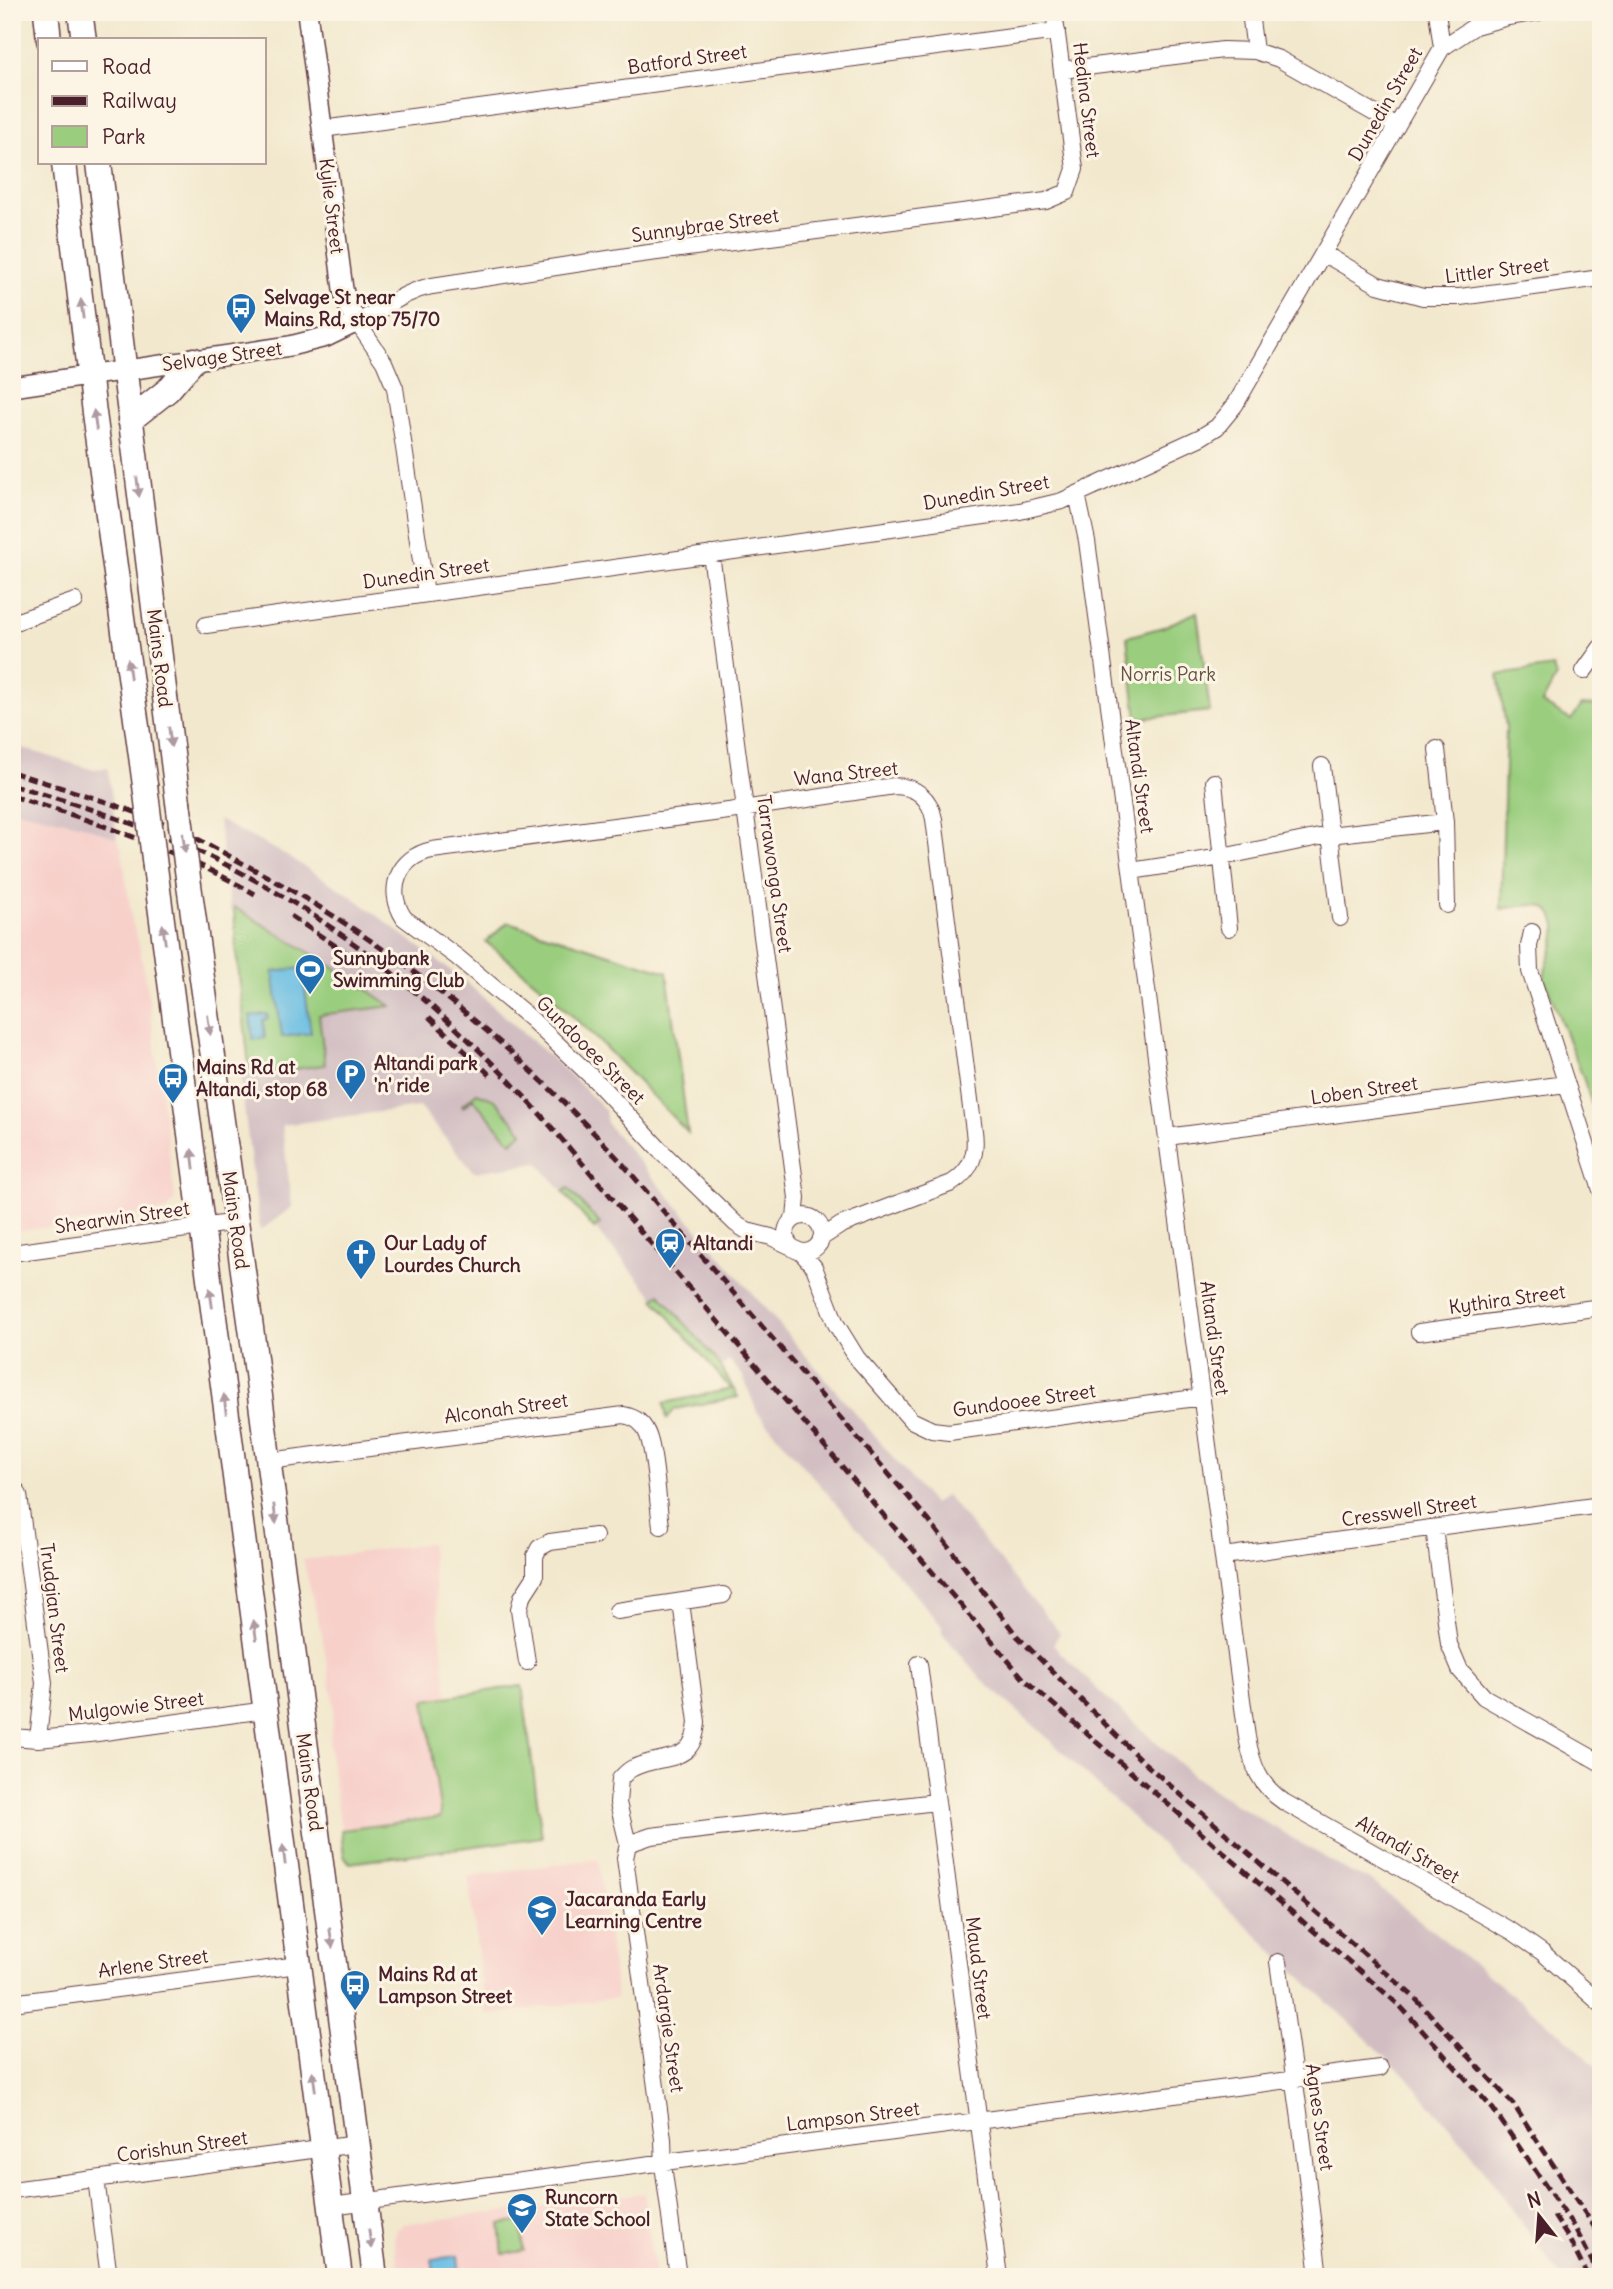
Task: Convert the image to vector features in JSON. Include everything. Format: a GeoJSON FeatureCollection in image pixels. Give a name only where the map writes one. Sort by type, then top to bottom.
{"type":"FeatureCollection","features":[{"type":"Feature","properties":{"kind":"main road"},"geometry":{"type":"LineString","coordinates":[[46,12],[49,38]]}},
{"type":"Feature","properties":{"kind":"main road"},"geometry":{"type":"LineString","coordinates":[[80,12],[84,38]]}},
{"type":"Feature","properties":{"kind":"main road","name":"Mains Road"},"geometry":{"type":"LineString","coordinates":[[64,164],[340,2277]]}},
{"type":"Feature","properties":{"kind":"main road","name":"Mains Road"},"geometry":{"type":"LineString","coordinates":[[99,164],[178,802],[269,1461],[375,2277]]}},
{"type":"Feature","properties":{"kind":"main road"},"geometry":{"type":"LineString","coordinates":[[130,420],[168,390],[194,360]]}},
{"type":"Feature","properties":{"kind":"street","name":"Kylie Street"},"geometry":{"type":"LineString","coordinates":[[307,12],[343,289],[357,323],[384,362],[396,388],[426,594]]}},
{"type":"Feature","properties":{"kind":"street","name":"Hedina Street"},"geometry":{"type":"LineString","coordinates":[[1054,12],[1075,169],[1067,192]]}},
{"type":"Feature","properties":{"kind":"street"},"geometry":{"type":"LineString","coordinates":[[1250,12],[1255,51]]}},
{"type":"Feature","properties":{"kind":"street"},"geometry":{"type":"LineString","coordinates":[[1437,12],[1442,48]]}},
{"type":"Feature","properties":{"kind":"street","name":"Dunedin Street"},"geometry":{"type":"LineString","coordinates":[[206,625],[1039,508],[1077,494],[1201,437],[1224,420],[1442,48],[1475,26],[1539,12]]}},
{"type":"Feature","properties":{"kind":"street","name":"Batford Street"},"geometry":{"type":"LineString","coordinates":[[322,129],[1057,31]]}},
{"type":"Feature","properties":{"kind":"street"},"geometry":{"type":"LineString","coordinates":[[1062,70],[1223,50],[1255,51],[1279,59],[1397,126]]}},
{"type":"Feature","properties":{"kind":"street","name":"Sunnybrae Street"},"geometry":{"type":"LineString","coordinates":[[357,323],[398,297],[432,286],[621,257],[1046,201],[1067,192]]}},
{"type":"Feature","properties":{"kind":"street","name":"Littler Street"},"geometry":{"type":"LineString","coordinates":[[1323,253],[1378,285],[1423,297],[1460,297],[1601,278]]}},
{"type":"Feature","properties":{"kind":"street","name":"Selvage Street"},"geometry":{"type":"LineString","coordinates":[[12,387],[314,341],[357,323]]}},
{"type":"Feature","properties":{"kind":"street","name":"Altandi Street"},"geometry":{"type":"LineString","coordinates":[[1077,494],[1087,541],[1251,1759],[1264,1785],[1284,1802],[1520,1937],[1543,1953],[1601,2004]]}},
{"type":"Feature","properties":{"kind":"street","name":"Tarrawonga Street"},"geometry":{"type":"LineString","coordinates":[[711,554],[797,1198],[808,1229],[789,1243],[797,1250]]}},
{"type":"Feature","properties":{"kind":"street"},"geometry":{"type":"LineString","coordinates":[[12,623],[75,601]]}},
{"type":"Feature","properties":{"kind":"street"},"geometry":{"type":"LineString","coordinates":[[1584,671],[1601,647]]}},
{"type":"Feature","properties":{"kind":"street"},"geometry":{"type":"LineString","coordinates":[[1437,749],[1445,822],[1447,905]]}},
{"type":"Feature","properties":{"kind":"street"},"geometry":{"type":"LineString","coordinates":[[1322,766],[1340,918]]}},
{"type":"Feature","properties":{"kind":"street"},"geometry":{"type":"LineString","coordinates":[[1214,782],[1228,928]]}},
{"type":"Feature","properties":{"kind":"street","name":"Wana Street"},"geometry":{"type":"LineString","coordinates":[[396,883],[399,873],[413,857],[432,850],[902,786],[921,794],[933,812],[975,1154],[967,1170],[952,1183],[841,1225],[808,1229]]}},
{"type":"Feature","properties":{"kind":"street"},"geometry":{"type":"LineString","coordinates":[[1131,871],[1222,858],[1329,835],[1445,822]]}},
{"type":"Feature","properties":{"kind":"street","name":"Gundooee Street"},"geometry":{"type":"LineString","coordinates":[[396,883],[396,902],[404,918],[494,987],[547,1034],[736,1224],[797,1250],[814,1267],[835,1324],[849,1348],[903,1412],[920,1426],[949,1432],[1202,1397]]}},
{"type":"Feature","properties":{"kind":"street"},"geometry":{"type":"LineString","coordinates":[[1532,932],[1529,946],[1530,971],[1601,1190]]}},
{"type":"Feature","properties":{"kind":"street","name":"Loben Street"},"geometry":{"type":"LineString","coordinates":[[1167,1137],[1566,1084]]}},
{"type":"Feature","properties":{"kind":"street","name":"Shearwin Street"},"geometry":{"type":"LineString","coordinates":[[12,1253],[237,1222]]}},
{"type":"Feature","properties":{"kind":"street"},"geometry":{"type":"LineString","coordinates":[[771,1237],[808,1229]]}},
{"type":"Feature","properties":{"kind":"street"},"geometry":{"type":"LineString","coordinates":[[797,1250],[807,1251],[808,1229]]}},
{"type":"Feature","properties":{"kind":"street"},"geometry":{"type":"LineString","coordinates":[[808,1229],[814,1267]]}},
{"type":"Feature","properties":{"kind":"street","name":"Kythira Street"},"geometry":{"type":"LineString","coordinates":[[1419,1332],[1601,1307]]}},
{"type":"Feature","properties":{"kind":"street","name":"Alconah Street"},"geometry":{"type":"LineString","coordinates":[[269,1461],[624,1415],[642,1424],[649,1438],[661,1526]]}},
{"type":"Feature","properties":{"kind":"street","name":"Trudgian Street"},"geometry":{"type":"LineString","coordinates":[[12,1484],[19,1495],[44,1683],[38,1739]]}},
{"type":"Feature","properties":{"kind":"street","name":"Cresswell Street"},"geometry":{"type":"LineString","coordinates":[[1223,1556],[1601,1505]]}},
{"type":"Feature","properties":{"kind":"street"},"geometry":{"type":"LineString","coordinates":[[1434,1528],[1449,1644],[1467,1680],[1484,1697],[1601,1763]]}},
{"type":"Feature","properties":{"kind":"street"},"geometry":{"type":"LineString","coordinates":[[527,1662],[519,1609],[522,1597],[535,1577],[535,1556],[539,1548],[550,1542],[596,1536]]}},
{"type":"Feature","properties":{"kind":"street"},"geometry":{"type":"LineString","coordinates":[[617,1611],[723,1595]]}},
{"type":"Feature","properties":{"kind":"street","name":"Ardargie Street"},"geometry":{"type":"LineString","coordinates":[[678,2277],[663,2139],[625,1858],[628,1844],[618,1803],[620,1779],[632,1768],[674,1758],[688,1750],[696,1737],[698,1722],[681,1602]]}},
{"type":"Feature","properties":{"kind":"street","name":"Maud Street"},"geometry":{"type":"LineString","coordinates":[[919,1664],[999,2277]]}},
{"type":"Feature","properties":{"kind":"street","name":"Mulgowie Street"},"geometry":{"type":"LineString","coordinates":[[12,1737],[38,1739],[90,1734],[266,1710]]}},
{"type":"Feature","properties":{"kind":"street"},"geometry":{"type":"LineString","coordinates":[[628,1844],[651,1836],[936,1802]]}},
{"type":"Feature","properties":{"kind":"street","name":"Agnes Street"},"geometry":{"type":"LineString","coordinates":[[1278,1962],[1319,2277]]}},
{"type":"Feature","properties":{"kind":"street","name":"Arlene Street"},"geometry":{"type":"LineString","coordinates":[[12,2003],[299,1965]]}},
{"type":"Feature","properties":{"kind":"street","name":"Lampson Street"},"geometry":{"type":"LineString","coordinates":[[331,2206],[1380,2068]]}},
{"type":"Feature","properties":{"kind":"street","name":"Corishun Street"},"geometry":{"type":"LineString","coordinates":[[12,2190],[358,2144]]}},
{"type":"Feature","properties":{"kind":"street"},"geometry":{"type":"LineString","coordinates":[[96,2179],[109,2277]]}},
{"type":"Feature","properties":{"kind":"shaded area"},"geometry":{"type":"Polygon","coordinates":[[[12,745],[91,769],[108,768],[117,839],[82,825],[12,809],[12,745]]]}},
{"type":"Feature","properties":{"kind":"shaded area"},"geometry":{"type":"Polygon","coordinates":[[[12,809],[82,825],[117,839],[122,850],[132,921],[147,986],[175,1195],[174,1202],[167,1211],[12,1232],[12,809]]]}},
{"type":"Feature","properties":{"kind":"shaded area"},"geometry":{"type":"Polygon","coordinates":[[[218,820],[282,853],[350,895],[466,982],[575,1079],[605,1110],[607,1124],[933,1504],[946,1495],[1060,1633],[1053,1645],[1100,1692],[1192,1775],[1230,1801],[1351,1873],[1368,1879],[1564,2036],[1601,2071],[1601,2277],[1561,2277],[1468,2148],[1404,2074],[1039,1730],[983,1681],[942,1633],[942,1626],[757,1412],[743,1376],[729,1360],[722,1367],[732,1386],[538,1163],[474,1172],[419,1107],[282,1125],[292,1207],[260,1231],[240,1076],[325,1065],[319,1015],[391,1005],[235,907],[234,911],[230,911],[218,820]]]}},
{"type":"Feature","properties":{"kind":"shaded area"},"geometry":{"type":"Polygon","coordinates":[[[430,1543],[448,1697],[425,1700],[441,1818],[341,1830],[329,1746],[334,1706],[322,1635],[303,1560],[430,1543]]]}},
{"type":"Feature","properties":{"kind":"shaded area","name":"Jacaranda Early Learning Centre"},"geometry":{"type":"Polygon","coordinates":[[[598,1859],[617,1998],[486,2015],[468,1876],[598,1859]]]}},
{"type":"Feature","properties":{"kind":"shaded area","name":"Runcorn State School"},"geometry":{"type":"Polygon","coordinates":[[[644,2193],[655,2277],[399,2277],[394,2239],[403,2224],[644,2193]]]}},
{"type":"Feature","properties":{"kind":"green space","name":"Norris Park"},"geometry":{"type":"Polygon","coordinates":[[[1197,612],[1210,711],[1137,719],[1127,637],[1163,627],[1197,612]]]}},
{"type":"Feature","properties":{"kind":"green space"},"geometry":{"type":"Polygon","coordinates":[[[1553,667],[1556,677],[1542,703],[1571,720],[1582,705],[1601,706],[1601,1134],[1584,1080],[1544,978],[1556,933],[1552,914],[1541,906],[1501,909],[1506,727],[1498,675],[1553,667]]]}},
{"type":"Feature","properties":{"kind":"green space","name":"Sunnybank Swimming Club"},"geometry":{"type":"Polygon","coordinates":[[[234,907],[345,974],[391,1006],[319,1015],[325,1065],[250,1075],[234,907]]]}},
{"type":"Feature","properties":{"kind":"green space"},"geometry":{"type":"Polygon","coordinates":[[[508,922],[667,972],[688,1133],[605,1047],[543,988],[486,942],[508,922]]]}},
{"type":"Feature","properties":{"kind":"green space"},"geometry":{"type":"Polygon","coordinates":[[[477,1093],[495,1100],[523,1132],[511,1142],[473,1099],[463,1107],[462,1105],[477,1093]]]}},
{"type":"Feature","properties":{"kind":"green space"},"geometry":{"type":"Polygon","coordinates":[[[568,1188],[600,1224],[594,1229],[563,1192],[568,1188]]]}},
{"type":"Feature","properties":{"kind":"green space"},"geometry":{"type":"Polygon","coordinates":[[[660,1294],[719,1363],[738,1397],[675,1409],[667,1419],[664,1403],[731,1389],[654,1299],[660,1294]]]}},
{"type":"Feature","properties":{"kind":"green space"},"geometry":{"type":"Polygon","coordinates":[[[522,1686],[542,1837],[350,1863],[344,1856],[341,1830],[441,1817],[425,1700],[522,1686]]]}},
{"type":"Feature","properties":{"kind":"green space"},"geometry":{"type":"Polygon","coordinates":[[[521,2222],[524,2251],[503,2254],[500,2224],[521,2222]]]}},
{"type":"Feature","properties":{"kind":"water"},"geometry":{"type":"Polygon","coordinates":[[[302,968],[311,1033],[282,1037],[273,972],[302,968]]]}},
{"type":"Feature","properties":{"kind":"water"},"geometry":{"type":"Polygon","coordinates":[[[267,1014],[268,1019],[263,1020],[265,1038],[253,1040],[250,1016],[267,1014]]]}},
{"type":"Feature","properties":{"kind":"water"},"geometry":{"type":"Polygon","coordinates":[[[458,2256],[460,2277],[435,2277],[432,2259],[458,2256]]]}},
{"type":"Feature","properties":{"kind":"railway"},"geometry":{"type":"LineString","coordinates":[[12,772],[110,803],[168,825],[297,894],[398,960],[446,997],[537,1076],[622,1163],[929,1521],[1017,1636],[1141,1760],[1414,1997],[1513,2104],[1601,2237]]}},
{"type":"Feature","properties":{"kind":"railway"},"geometry":{"type":"LineString","coordinates":[[12,785],[91,809],[168,838],[273,890],[370,956],[460,1032],[541,1115],[1024,1679],[1400,2006],[1493,2109],[1576,2230],[1600,2277]]}},
{"type":"Feature","properties":{"kind":"railway"},"geometry":{"type":"LineString","coordinates":[[12,796],[136,838],[197,864],[255,894]]}},
{"type":"Feature","properties":{"kind":"railway"},"geometry":{"type":"LineString","coordinates":[[291,916],[364,965]]}},
{"type":"Feature","properties":{"kind":"railway"},"geometry":{"type":"LineString","coordinates":[[429,1017],[490,1075]]}},
{"type":"Feature","properties":{"kind":"railway"},"geometry":{"type":"LineString","coordinates":[[1554,2216],[1588,2277]]}},
{"type":"Feature","properties":{"kind":"place","name":"Selvage St near Mains Rd, stop 75/70"},"geometry":{"type":"Point","coordinates":[241,335]}},
{"type":"Feature","properties":{"kind":"place","name":"Sunnybank Swimming Club"},"geometry":{"type":"Point","coordinates":[310,996]}},
{"type":"Feature","properties":{"kind":"place","name":"Altandi park 'n' ride"},"geometry":{"type":"Point","coordinates":[351,1101]}},
{"type":"Feature","properties":{"kind":"place","name":"Mains Rd at Altandi, stop 68"},"geometry":{"type":"Point","coordinates":[173,1105]}},
{"type":"Feature","properties":{"kind":"place","name":"Altandi"},"geometry":{"type":"Point","coordinates":[670,1270]}},
{"type":"Feature","properties":{"kind":"place","name":"Our Lady of Lourdes Church"},"geometry":{"type":"Point","coordinates":[361,1281]}},
{"type":"Feature","properties":{"kind":"place","name":"Jacaranda Early Learning Centre"},"geometry":{"type":"Point","coordinates":[542,1937]}},
{"type":"Feature","properties":{"kind":"place","name":"Mains Rd at Lampson Street"},"geometry":{"type":"Point","coordinates":[355,2012]}},
{"type":"Feature","properties":{"kind":"place","name":"Runcorn State School"},"geometry":{"type":"Point","coordinates":[522,2235]}}]}
